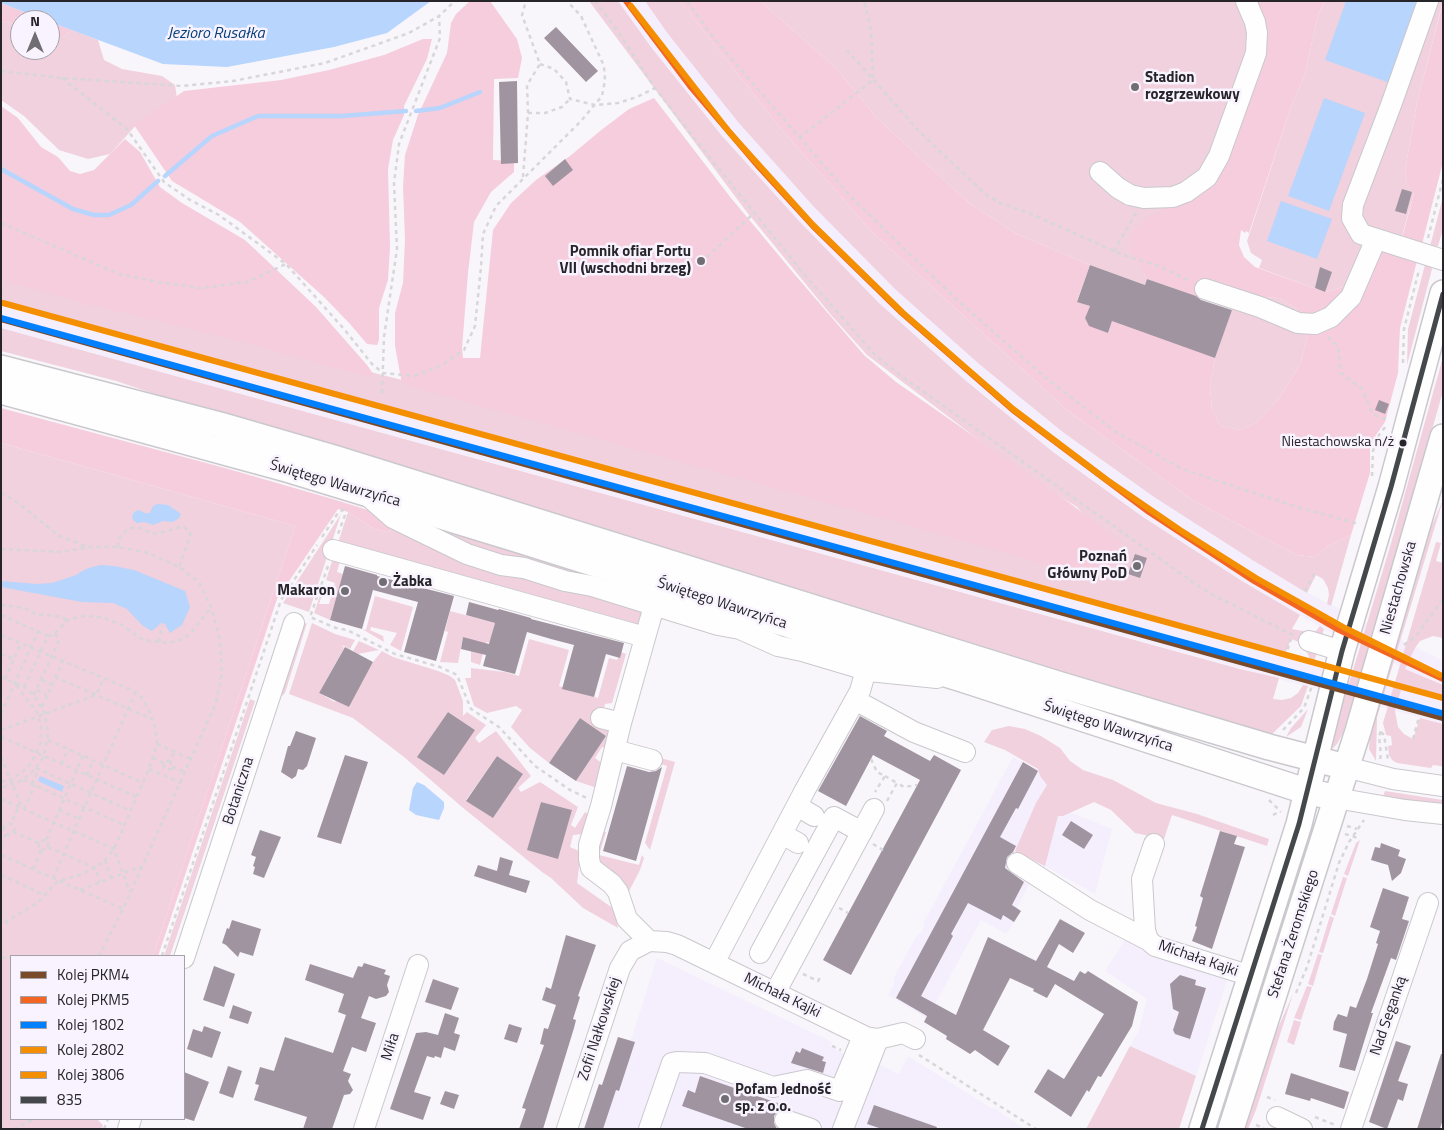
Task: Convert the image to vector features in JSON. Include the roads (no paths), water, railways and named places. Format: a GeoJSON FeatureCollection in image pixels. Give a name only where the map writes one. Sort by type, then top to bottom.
{"type":"FeatureCollection","features":[{"type":"Feature","properties":{"kind":"main road"},"geometry":{"type":"LineString","coordinates":[[1308,791],[1342,652],[1397,464],[1443,293]]}},
{"type":"Feature","properties":{"kind":"main road","name":"Świętego Wawrzyńca"},"geometry":{"type":"LineString","coordinates":[[1,368],[337,458],[1061,686],[1273,748],[1346,767]]}},
{"type":"Feature","properties":{"kind":"main road","name":"Świętego Wawrzyńca"},"geometry":{"type":"LineString","coordinates":[[1,391],[290,470],[513,538],[968,681],[1308,791],[1336,798]]}},
{"type":"Feature","properties":{"kind":"main road","name":"Niestachowska"},"geometry":{"type":"LineString","coordinates":[[1355,738],[1443,437]]}},
{"type":"Feature","properties":{"kind":"main road","name":"Stefana Żeromskiego"},"geometry":{"type":"LineString","coordinates":[[1231,1129],[1355,738]]}},
{"type":"Feature","properties":{"kind":"main road","name":"Stefana Żeromskiego"},"geometry":{"type":"LineString","coordinates":[[1202,1129],[1251,976],[1290,819],[1308,791]]}},
{"type":"Feature","properties":{"kind":"street"},"geometry":{"type":"LineString","coordinates":[[1100,172],[1118,188],[1130,195],[1144,198],[1173,197],[1186,192],[1207,177],[1219,156],[1256,53],[1257,33],[1255,22],[1246,1]]}},
{"type":"Feature","properties":{"kind":"street"},"geometry":{"type":"LineString","coordinates":[[1428,1],[1353,205],[1352,218],[1361,234],[1443,260]]}},
{"type":"Feature","properties":{"kind":"street"},"geometry":{"type":"LineString","coordinates":[[1205,289],[1260,307],[1298,323],[1315,324],[1331,317],[1351,296],[1376,239]]}},
{"type":"Feature","properties":{"kind":"street"},"geometry":{"type":"LineString","coordinates":[[365,493],[393,518],[467,554],[501,566],[524,568],[565,581],[592,586],[654,606],[740,630],[778,646],[802,650],[866,670],[892,675],[968,681]]}},
{"type":"Feature","properties":{"kind":"street"},"geometry":{"type":"LineString","coordinates":[[333,550],[645,637]]}},
{"type":"Feature","properties":{"kind":"street"},"geometry":{"type":"LineString","coordinates":[[390,573],[423,582],[444,581]]}},
{"type":"Feature","properties":{"kind":"street"},"geometry":{"type":"LineString","coordinates":[[649,941],[627,919],[618,892],[612,884],[591,868],[589,859],[580,843],[601,806],[608,754],[620,723],[654,606]]}},
{"type":"Feature","properties":{"kind":"street","name":"Botaniczna"},"geometry":{"type":"LineString","coordinates":[[185,955],[294,623]]}},
{"type":"Feature","properties":{"kind":"street"},"geometry":{"type":"LineString","coordinates":[[577,625],[612,635],[645,637]]}},
{"type":"Feature","properties":{"kind":"street"},"geometry":{"type":"LineString","coordinates":[[1300,640],[1342,652]]}},
{"type":"Feature","properties":{"kind":"street"},"geometry":{"type":"LineString","coordinates":[[714,963],[790,839],[805,811],[860,691],[866,670]]}},
{"type":"Feature","properties":{"kind":"street"},"geometry":{"type":"LineString","coordinates":[[856,700],[914,732],[965,752]]}},
{"type":"Feature","properties":{"kind":"street"},"geometry":{"type":"LineString","coordinates":[[601,718],[620,723]]}},
{"type":"Feature","properties":{"kind":"street"},"geometry":{"type":"LineString","coordinates":[[608,754],[652,760]]}},
{"type":"Feature","properties":{"kind":"street","name":"Świętego Wawrzyńca"},"geometry":{"type":"LineString","coordinates":[[1346,767],[1393,779],[1443,786]]}},
{"type":"Feature","properties":{"kind":"street","name":"Świętego Wawrzyńca"},"geometry":{"type":"LineString","coordinates":[[1336,798],[1405,810],[1443,814]]}},
{"type":"Feature","properties":{"kind":"street"},"geometry":{"type":"LineString","coordinates":[[775,993],[874,809]]}},
{"type":"Feature","properties":{"kind":"street"},"geometry":{"type":"LineString","coordinates":[[760,954],[834,818],[862,832]]}},
{"type":"Feature","properties":{"kind":"street"},"geometry":{"type":"LineString","coordinates":[[1148,940],[1145,930],[1142,879],[1154,844]]}},
{"type":"Feature","properties":{"kind":"street","name":"Michała Kajki"},"geometry":{"type":"LineString","coordinates":[[1017,863],[1090,910],[1148,940],[1155,946],[1251,976]]}},
{"type":"Feature","properties":{"kind":"street","name":"Nad Seganką"},"geometry":{"type":"LineString","coordinates":[[1351,1129],[1428,903]]}},
{"type":"Feature","properties":{"kind":"street","name":"Michała Kajki"},"geometry":{"type":"LineString","coordinates":[[649,941],[667,942],[871,1037]]}},
{"type":"Feature","properties":{"kind":"street","name":"Zofii Nałkowskiej"},"geometry":{"type":"LineString","coordinates":[[567,1129],[620,968],[630,951],[649,941]]}},
{"type":"Feature","properties":{"kind":"street","name":"Miła"},"geometry":{"type":"LineString","coordinates":[[364,1129],[418,965]]}},
{"type":"Feature","properties":{"kind":"street"},"geometry":{"type":"LineString","coordinates":[[871,1037],[903,1033],[915,1046]]}},
{"type":"Feature","properties":{"kind":"street"},"geometry":{"type":"LineString","coordinates":[[649,1129],[672,1063],[705,1063],[774,1087],[807,1080],[840,1091],[871,1037]]}},
{"type":"Feature","properties":{"kind":"street"},"geometry":{"type":"LineString","coordinates":[[843,1129],[871,1037]]}},
{"type":"Feature","properties":{"kind":"street"},"geometry":{"type":"LineString","coordinates":[[786,1120],[811,1129]]}},
{"type":"Feature","properties":{"kind":"street"},"geometry":{"type":"LineString","coordinates":[[1272,1123],[1302,1129]]}},
{"type":"Feature","properties":{"kind":"water","name":"Jezioro Rusałka"},"geometry":{"type":"Polygon","coordinates":[[[1,1],[431,1],[387,33],[334,47],[227,67],[163,64],[60,26],[60,10],[19,10],[1,3],[1,1]]]}},
{"type":"Feature","properties":{"kind":"water"},"geometry":{"type":"Polygon","coordinates":[[[1346,1],[1422,1],[1393,84],[1325,60],[1346,1]]]}},
{"type":"Feature","properties":{"kind":"water"},"geometry":{"type":"Polygon","coordinates":[[[1324,98],[1365,113],[1329,211],[1288,196],[1324,98]]]}},
{"type":"Feature","properties":{"kind":"water"},"geometry":{"type":"Polygon","coordinates":[[[1281,201],[1332,219],[1317,259],[1267,241],[1281,201]]]}},
{"type":"Feature","properties":{"kind":"water"},"geometry":{"type":"Polygon","coordinates":[[[158,504],[168,505],[181,514],[179,518],[173,522],[163,521],[153,525],[145,522],[137,523],[133,520],[134,512],[139,510],[150,513],[153,506],[158,504]]]}},
{"type":"Feature","properties":{"kind":"water"},"geometry":{"type":"Polygon","coordinates":[[[100,565],[134,570],[185,591],[190,607],[182,625],[170,633],[165,624],[161,623],[152,631],[143,626],[127,609],[113,603],[82,602],[1,587],[1,581],[37,584],[52,583],[100,565]]]}},
{"type":"Feature","properties":{"kind":"water"},"geometry":{"type":"Polygon","coordinates":[[[40,776],[64,786],[62,792],[38,781],[40,776]]]}},
{"type":"Feature","properties":{"kind":"water"},"geometry":{"type":"Polygon","coordinates":[[[417,782],[424,785],[444,802],[444,808],[439,820],[416,815],[409,810],[413,788],[417,782]]]}},
{"type":"Feature","properties":{"kind":"waterway"},"geometry":{"type":"LineString","coordinates":[[416,111],[440,108],[480,92]]}},
{"type":"Feature","properties":{"kind":"waterway"},"geometry":{"type":"LineString","coordinates":[[165,176],[212,136],[258,116],[342,116],[406,111]]}},
{"type":"Feature","properties":{"kind":"waterway"},"geometry":{"type":"LineString","coordinates":[[1,169],[73,209],[94,215],[109,215],[131,205],[158,181]]}},
{"type":"Feature","properties":{"kind":"rail line","name":"PKM5"},"geometry":{"type":"LineString","coordinates":[[626,1],[690,86],[759,167],[813,226],[902,313],[1013,410],[1149,512],[1254,581],[1337,629],[1443,679]]}},
{"type":"Feature","properties":{"kind":"rail line","name":"3806"},"geometry":{"type":"LineString","coordinates":[[631,6],[730,133],[813,225],[903,313],[1013,409],[1107,480],[1180,530],[1256,578],[1345,628],[1440,675]]}},
{"type":"Feature","properties":{"kind":"rail line","name":"2802"},"geometry":{"type":"LineString","coordinates":[[3,303],[1443,698]]}},
{"type":"Feature","properties":{"kind":"rail line","name":"1802"},"geometry":{"type":"LineString","coordinates":[[1,318],[1441,713]]}},
{"type":"Feature","properties":{"kind":"rail line","name":"PKM4"},"geometry":{"type":"LineString","coordinates":[[1,319],[1443,718]]}},
{"type":"Feature","properties":{"kind":"place","name":"Stadion rozgrzewkowy"},"geometry":{"type":"Point","coordinates":[1135,87]}},
{"type":"Feature","properties":{"kind":"place","name":"Pomnik ofiar Fortu VII (wschodni brzeg)"},"geometry":{"type":"Point","coordinates":[701,261]}},
{"type":"Feature","properties":{"kind":"place","name":"Niestachowska n/ż"},"geometry":{"type":"Point","coordinates":[1403,443]}},
{"type":"Feature","properties":{"kind":"place","name":"Poznań Główny PoD"},"geometry":{"type":"Point","coordinates":[1137,566]}},
{"type":"Feature","properties":{"kind":"place","name":"Żabka"},"geometry":{"type":"Point","coordinates":[383,582]}},
{"type":"Feature","properties":{"kind":"place","name":"Makaron"},"geometry":{"type":"Point","coordinates":[345,591]}},
{"type":"Feature","properties":{"kind":"place","name":"Pofam Jedność sp. z o.o."},"geometry":{"type":"Point","coordinates":[725,1099]}}]}
